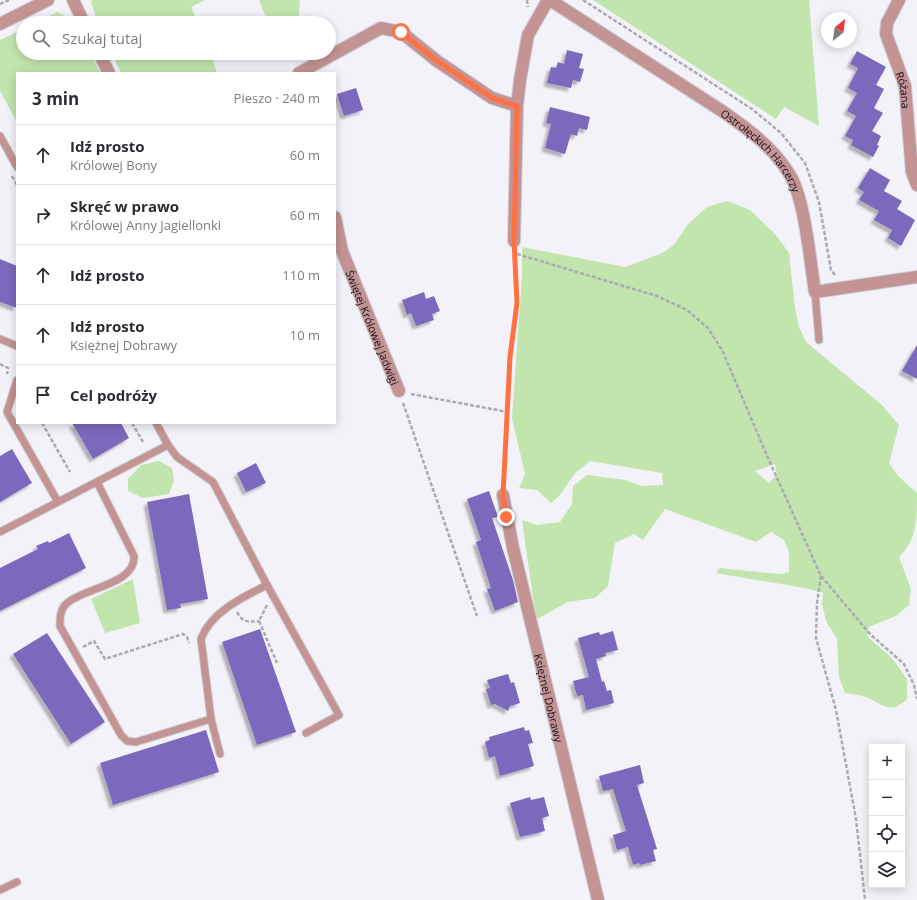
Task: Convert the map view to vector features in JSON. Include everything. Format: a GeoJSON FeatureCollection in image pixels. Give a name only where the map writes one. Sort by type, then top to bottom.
{"type":"FeatureCollection","features":[{"type":"Feature","properties":{"kind":"street"},"geometry":{"type":"LineString","coordinates":[[0,24],[48,0]]}},
{"type":"Feature","properties":{"kind":"street"},"geometry":{"type":"LineString","coordinates":[[73,0],[81,16]]}},
{"type":"Feature","properties":{"kind":"street"},"geometry":{"type":"LineString","coordinates":[[514,241],[517,106],[528,35],[549,0]]}},
{"type":"Feature","properties":{"kind":"street","name":"Ostrołęckich Harcerzy"},"geometry":{"type":"LineString","coordinates":[[549,0],[722,111],[748,129],[771,149],[791,176],[801,206],[815,292]]}},
{"type":"Feature","properties":{"kind":"street","name":"Różana"},"geometry":{"type":"LineString","coordinates":[[898,0],[887,23],[886,34],[905,86],[912,172],[917,186]]}},
{"type":"Feature","properties":{"kind":"street"},"geometry":{"type":"LineString","coordinates":[[336,53],[381,28],[401,32],[437,61],[492,98],[517,106]]}},
{"type":"Feature","properties":{"kind":"street"},"geometry":{"type":"LineString","coordinates":[[102,60],[108,72]]}},
{"type":"Feature","properties":{"kind":"street"},"geometry":{"type":"LineString","coordinates":[[303,72],[324,60]]}},
{"type":"Feature","properties":{"kind":"street","name":"Świętej Królowej Jadwigi"},"geometry":{"type":"LineString","coordinates":[[336,222],[342,251],[399,391]]}},
{"type":"Feature","properties":{"kind":"street"},"geometry":{"type":"LineString","coordinates":[[815,292],[917,277]]}},
{"type":"Feature","properties":{"kind":"street","name":"Księżnej Dobrawy"},"geometry":{"type":"LineString","coordinates":[[503,495],[513,548],[598,900]]}},
{"type":"Feature","properties":{"kind":"lane"},"geometry":{"type":"LineString","coordinates":[[0,136],[16,165]]}},
{"type":"Feature","properties":{"kind":"lane"},"geometry":{"type":"LineString","coordinates":[[815,292],[819,340]]}},
{"type":"Feature","properties":{"kind":"lane"},"geometry":{"type":"LineString","coordinates":[[0,339],[16,346]]}},
{"type":"Feature","properties":{"kind":"lane"},"geometry":{"type":"LineString","coordinates":[[16,383],[7,412],[58,502]]}},
{"type":"Feature","properties":{"kind":"lane"},"geometry":{"type":"LineString","coordinates":[[157,424],[168,445],[178,457],[213,482],[274,599],[339,715],[306,733]]}},
{"type":"Feature","properties":{"kind":"lane"},"geometry":{"type":"LineString","coordinates":[[0,532],[168,445]]}},
{"type":"Feature","properties":{"kind":"lane"},"geometry":{"type":"LineString","coordinates":[[97,482],[134,556],[134,562],[128,573],[67,604],[60,617],[60,626],[121,735],[127,741],[136,742],[211,719]]}},
{"type":"Feature","properties":{"kind":"lane"},"geometry":{"type":"LineString","coordinates":[[220,754],[211,719],[201,639],[206,630],[233,603],[267,585]]}},
{"type":"Feature","properties":{"kind":"lane"},"geometry":{"type":"LineString","coordinates":[[0,890],[17,882]]}},
{"type":"Feature","properties":{"kind":"path"},"geometry":{"type":"LineString","coordinates":[[0,4],[9,0]]}},
{"type":"Feature","properties":{"kind":"path"},"geometry":{"type":"LineString","coordinates":[[527,0],[528,9],[526,16],[535,22]]}},
{"type":"Feature","properties":{"kind":"path"},"geometry":{"type":"LineString","coordinates":[[503,495],[510,357],[517,303],[514,241]]}},
{"type":"Feature","properties":{"kind":"path"},"geometry":{"type":"LineString","coordinates":[[515,254],[658,296],[688,310],[708,328],[723,352],[764,451],[821,576],[870,634],[904,664],[914,685],[917,700]]}},
{"type":"Feature","properties":{"kind":"path"},"geometry":{"type":"LineString","coordinates":[[476,616],[399,391],[508,412]]}},
{"type":"Feature","properties":{"kind":"path"},"geometry":{"type":"LineString","coordinates":[[43,424],[70,472]]}},
{"type":"Feature","properties":{"kind":"path"},"geometry":{"type":"LineString","coordinates":[[133,424],[143,442]]}},
{"type":"Feature","properties":{"kind":"path"},"geometry":{"type":"LineString","coordinates":[[821,576],[817,603],[816,638],[836,710],[856,819],[865,900]]}},
{"type":"Feature","properties":{"kind":"path"},"geometry":{"type":"LineString","coordinates":[[274,599],[268,604],[260,622],[277,663]]}},
{"type":"Feature","properties":{"kind":"path"},"geometry":{"type":"LineString","coordinates":[[233,603],[241,620],[247,622],[260,622]]}},
{"type":"Feature","properties":{"kind":"path"},"geometry":{"type":"LineString","coordinates":[[79,641],[83,647],[94,641],[105,659],[182,634],[187,637],[190,644]]}},
{"type":"Feature","properties":{"kind":"green space"},"geometry":{"type":"Polygon","coordinates":[[[92,0],[205,0],[191,7],[195,16],[96,16],[91,2],[92,0]]]}},
{"type":"Feature","properties":{"kind":"green space"},"geometry":{"type":"Polygon","coordinates":[[[259,0],[300,0],[299,16],[265,16],[259,0]]]}},
{"type":"Feature","properties":{"kind":"green space"},"geometry":{"type":"Polygon","coordinates":[[[593,0],[809,0],[819,126],[784,107],[776,119],[593,0]]]}},
{"type":"Feature","properties":{"kind":"green space"},"geometry":{"type":"Polygon","coordinates":[[[57,12],[65,16],[49,16],[57,12]]]}},
{"type":"Feature","properties":{"kind":"green space"},"geometry":{"type":"Polygon","coordinates":[[[16,32],[16,60],[93,60],[100,72],[16,72],[16,120],[0,91],[0,40],[16,32]]]}},
{"type":"Feature","properties":{"kind":"green space"},"geometry":{"type":"Polygon","coordinates":[[[115,60],[212,60],[217,72],[121,72],[115,60]]]}},
{"type":"Feature","properties":{"kind":"green space"},"geometry":{"type":"Polygon","coordinates":[[[727,201],[750,210],[776,235],[789,253],[795,308],[799,327],[806,342],[882,405],[899,425],[889,463],[898,476],[917,493],[915,529],[913,536],[905,550],[899,557],[911,589],[909,605],[896,616],[869,627],[867,636],[892,658],[907,679],[907,699],[897,706],[884,706],[865,697],[845,693],[839,677],[837,639],[826,621],[822,604],[823,593],[810,589],[716,573],[720,568],[780,574],[789,572],[789,552],[784,540],[771,532],[756,542],[665,509],[643,540],[634,534],[615,543],[608,586],[595,598],[567,602],[536,620],[522,520],[537,525],[560,522],[572,504],[573,486],[587,475],[625,480],[642,486],[663,485],[662,473],[590,461],[575,473],[560,495],[551,503],[537,490],[519,488],[525,474],[512,418],[522,275],[522,247],[625,267],[662,253],[674,245],[688,224],[707,207],[727,201]],[[775,464],[755,471],[769,483],[777,474],[775,464]]]}},
{"type":"Feature","properties":{"kind":"green space"},"geometry":{"type":"Polygon","coordinates":[[[159,461],[172,468],[174,481],[169,494],[143,498],[128,491],[128,479],[141,465],[159,461]]]}},
{"type":"Feature","properties":{"kind":"green space"},"geometry":{"type":"Polygon","coordinates":[[[133,579],[140,623],[105,633],[91,599],[133,579]]]}},
{"type":"Feature","properties":{"kind":"building"},"geometry":{"type":"Polygon","coordinates":[[[567,50],[583,54],[579,68],[584,69],[580,82],[573,80],[571,88],[547,83],[551,67],[556,68],[558,62],[564,64],[567,50]]]}},
{"type":"Feature","properties":{"kind":"building"},"geometry":{"type":"Polygon","coordinates":[[[857,51],[886,67],[876,85],[884,89],[874,108],[883,113],[872,131],[881,136],[877,145],[879,146],[873,157],[851,145],[853,140],[845,136],[856,116],[847,111],[857,93],[848,88],[858,68],[850,64],[857,51]]]}},
{"type":"Feature","properties":{"kind":"building"},"geometry":{"type":"Polygon","coordinates":[[[356,88],[363,110],[344,116],[337,94],[356,88]]]}},
{"type":"Feature","properties":{"kind":"building"},"geometry":{"type":"Polygon","coordinates":[[[550,107],[590,117],[587,130],[579,128],[577,136],[571,134],[565,154],[545,148],[551,124],[546,123],[550,107]]]}},
{"type":"Feature","properties":{"kind":"building"},"geometry":{"type":"Polygon","coordinates":[[[870,168],[890,180],[884,191],[902,201],[897,209],[915,220],[901,246],[888,238],[892,230],[874,220],[879,211],[859,200],[864,192],[858,188],[870,168]]]}},
{"type":"Feature","properties":{"kind":"building"},"geometry":{"type":"Polygon","coordinates":[[[0,259],[16,266],[16,308],[0,302],[0,259]]]}},
{"type":"Feature","properties":{"kind":"building"},"geometry":{"type":"Polygon","coordinates":[[[424,292],[426,299],[434,296],[440,311],[432,314],[434,320],[416,326],[411,313],[407,315],[402,300],[424,292]]]}},
{"type":"Feature","properties":{"kind":"building"},"geometry":{"type":"Polygon","coordinates":[[[917,345],[917,379],[902,371],[917,345]]]}},
{"type":"Feature","properties":{"kind":"building"},"geometry":{"type":"Polygon","coordinates":[[[73,424],[122,424],[129,438],[93,459],[73,424]]]}},
{"type":"Feature","properties":{"kind":"building"},"geometry":{"type":"Polygon","coordinates":[[[12,449],[32,483],[0,502],[0,456],[12,449]]]}},
{"type":"Feature","properties":{"kind":"building"},"geometry":{"type":"Polygon","coordinates":[[[256,463],[266,483],[246,492],[237,473],[256,463]]]}},
{"type":"Feature","properties":{"kind":"building"},"geometry":{"type":"Polygon","coordinates":[[[489,491],[498,517],[492,518],[513,580],[518,602],[495,611],[487,589],[491,588],[476,542],[481,540],[467,499],[489,491]]]}},
{"type":"Feature","properties":{"kind":"building"},"geometry":{"type":"Polygon","coordinates":[[[189,494],[208,599],[180,604],[181,608],[167,610],[147,502],[189,494]]]}},
{"type":"Feature","properties":{"kind":"building"},"geometry":{"type":"Polygon","coordinates":[[[69,533],[86,568],[0,611],[0,568],[38,549],[36,546],[48,541],[49,543],[69,533]]]}},
{"type":"Feature","properties":{"kind":"building"},"geometry":{"type":"Polygon","coordinates":[[[260,629],[296,732],[257,745],[222,642],[260,629]]]}},
{"type":"Feature","properties":{"kind":"building"},"geometry":{"type":"Polygon","coordinates":[[[613,631],[618,650],[605,653],[606,656],[596,659],[602,682],[604,681],[607,691],[611,690],[614,703],[586,710],[583,695],[577,696],[573,681],[589,677],[578,638],[599,632],[600,635],[613,631]]]}},
{"type":"Feature","properties":{"kind":"building"},"geometry":{"type":"Polygon","coordinates":[[[47,633],[105,722],[71,744],[13,654],[47,633]]]}},
{"type":"Feature","properties":{"kind":"building"},"geometry":{"type":"Polygon","coordinates":[[[508,674],[511,683],[514,682],[520,703],[510,706],[508,711],[495,704],[491,705],[486,689],[490,688],[487,680],[508,674]]]}},
{"type":"Feature","properties":{"kind":"building"},"geometry":{"type":"Polygon","coordinates":[[[524,727],[525,731],[529,730],[533,743],[528,744],[534,766],[500,776],[495,756],[489,758],[485,742],[490,740],[489,737],[524,727]]]}},
{"type":"Feature","properties":{"kind":"building"},"geometry":{"type":"Polygon","coordinates":[[[206,730],[219,772],[113,805],[100,763],[206,730]]]}},
{"type":"Feature","properties":{"kind":"building"},"geometry":{"type":"Polygon","coordinates":[[[640,765],[644,783],[637,785],[657,849],[653,850],[656,861],[633,865],[628,847],[617,850],[613,835],[626,831],[613,789],[603,791],[599,776],[640,765]]]}},
{"type":"Feature","properties":{"kind":"building"},"geometry":{"type":"Polygon","coordinates":[[[530,797],[531,800],[544,797],[549,816],[542,818],[545,831],[520,837],[510,803],[530,797]]]}},
{"type":"Feature","properties":{"kind":"route"},"geometry":{"type":"LineString","coordinates":[[401,32],[437,61],[492,98],[517,106],[514,241],[517,303],[510,357],[503,495],[506,517]]}}]}
